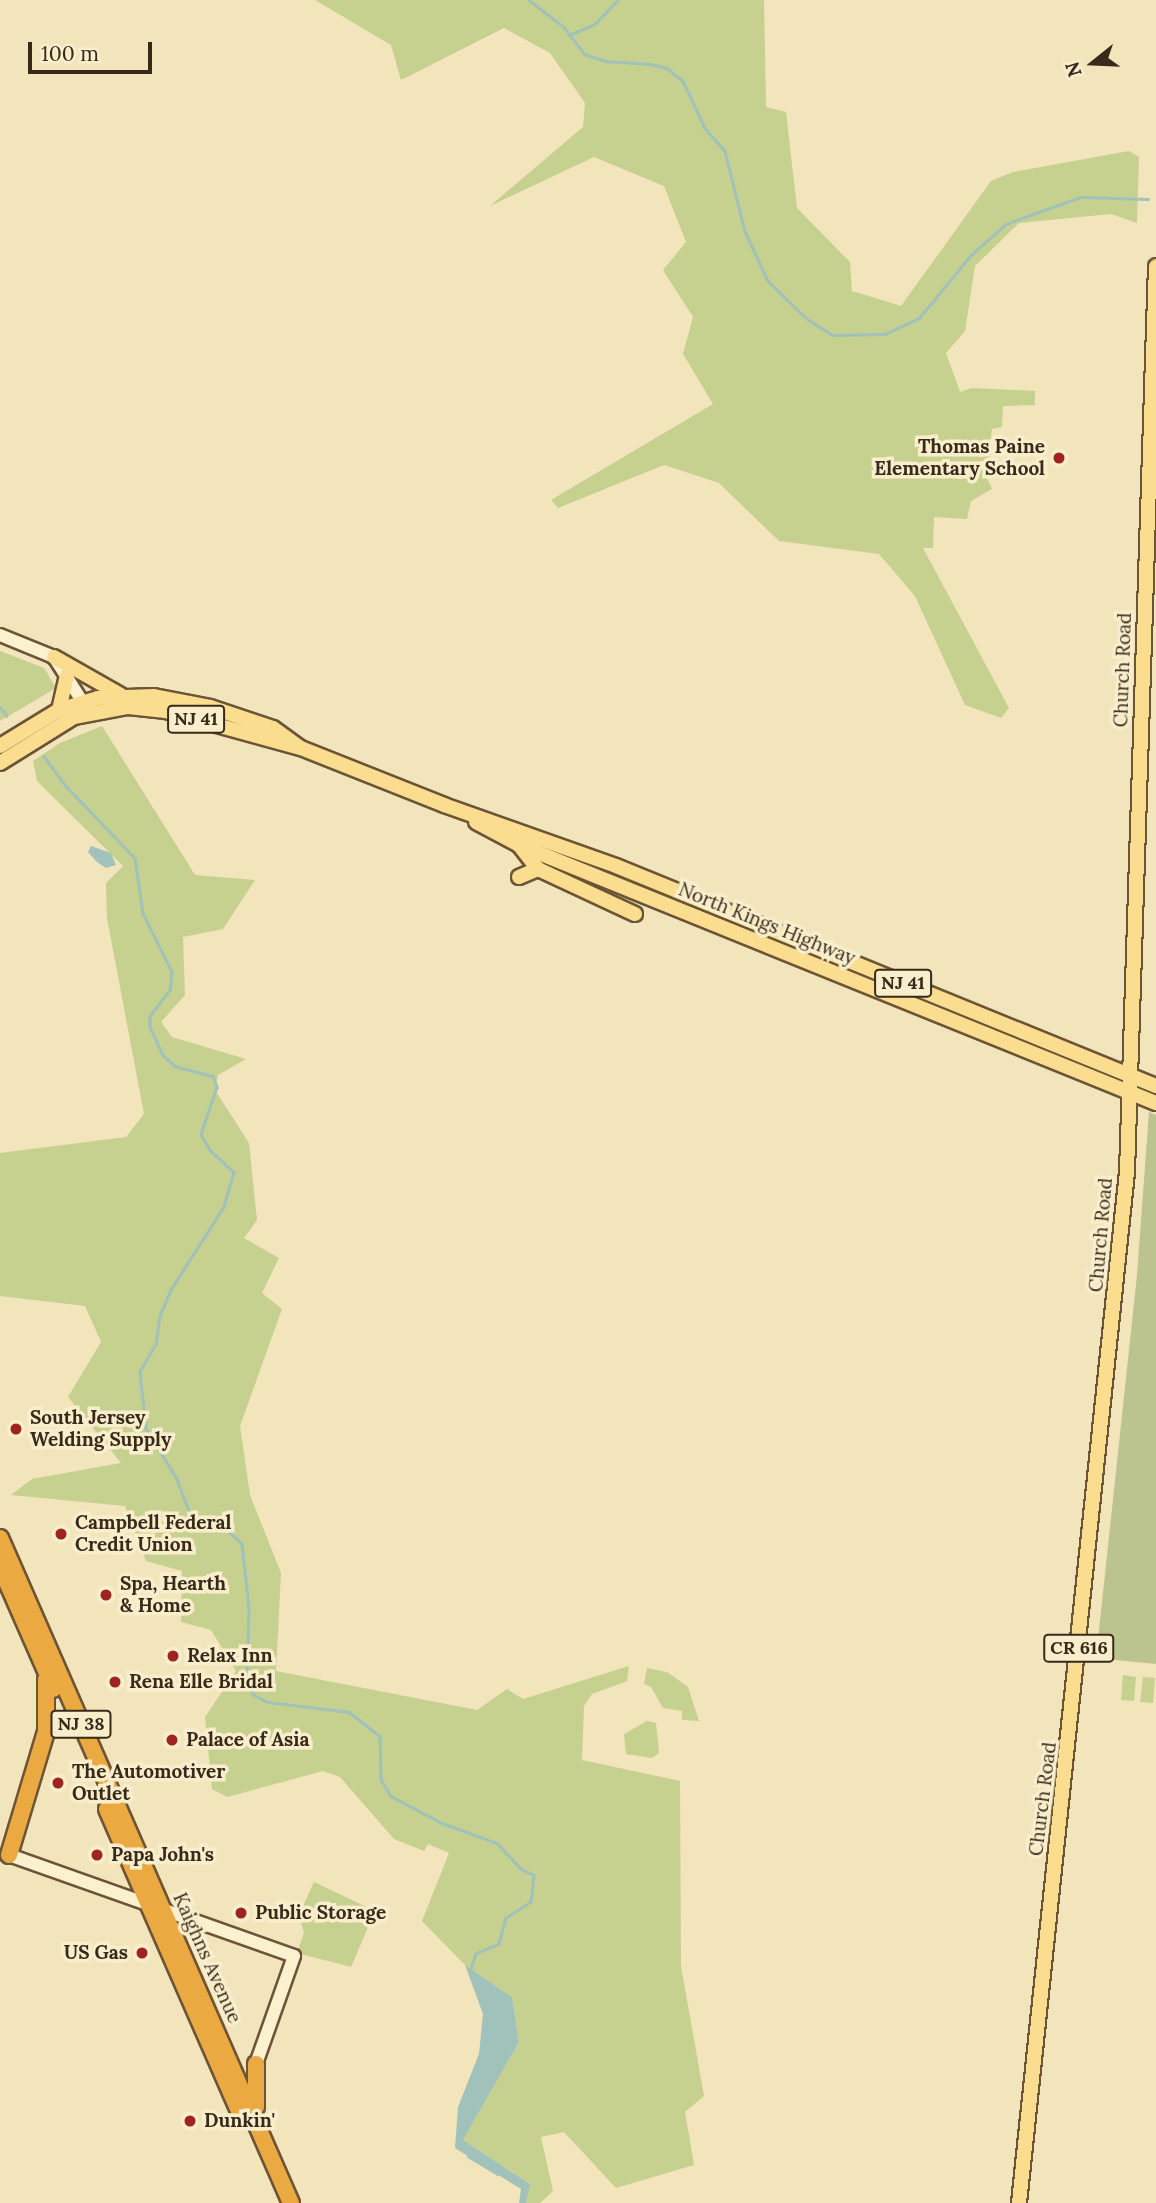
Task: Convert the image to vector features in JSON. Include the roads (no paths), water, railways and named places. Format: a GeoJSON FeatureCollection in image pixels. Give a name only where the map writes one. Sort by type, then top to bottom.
{"type":"FeatureCollection","features":[{"type":"Feature","properties":{"kind":"highway","name":"Kaighns Avenue"},"geometry":{"type":"LineString","coordinates":[[0,1538],[279,2203]]}},
{"type":"Feature","properties":{"kind":"highway","name":"Kaighns Avenue"},"geometry":{"type":"LineString","coordinates":[[0,1566],[291,2203]]}},
{"type":"Feature","properties":{"kind":"highway"},"geometry":{"type":"LineString","coordinates":[[9,1855],[48,1724],[44,1667]]}},
{"type":"Feature","properties":{"kind":"highway"},"geometry":{"type":"LineString","coordinates":[[256,2064],[253,2094],[266,2146]]}},
{"type":"Feature","properties":{"kind":"main road","name":"Church Road"},"geometry":{"type":"LineString","coordinates":[[1019,2203],[1127,1172],[1156,266]]}},
{"type":"Feature","properties":{"kind":"main road"},"geometry":{"type":"LineString","coordinates":[[54,657],[121,695]]}},
{"type":"Feature","properties":{"kind":"main road"},"geometry":{"type":"LineString","coordinates":[[59,710],[67,675]]}},
{"type":"Feature","properties":{"kind":"main road","name":"North Kings Highway"},"geometry":{"type":"LineString","coordinates":[[0,746],[59,710],[82,701],[121,695],[168,697],[210,707],[272,728],[302,748],[444,805],[616,866],[1156,1086]]}},
{"type":"Feature","properties":{"kind":"main road","name":"North Kings Highway"},"geometry":{"type":"LineString","coordinates":[[0,763],[19,748],[74,717],[128,708],[166,711],[267,742],[302,748]]}},
{"type":"Feature","properties":{"kind":"main road","name":"North Kings Highway"},"geometry":{"type":"LineString","coordinates":[[444,805],[519,845],[1156,1103]]}},
{"type":"Feature","properties":{"kind":"main road"},"geometry":{"type":"LineString","coordinates":[[519,845],[538,869],[635,914]]}},
{"type":"Feature","properties":{"kind":"main road"},"geometry":{"type":"LineString","coordinates":[[519,877],[538,869]]}},
{"type":"Feature","properties":{"kind":"street"},"geometry":{"type":"LineString","coordinates":[[0,635],[54,657],[82,701]]}},
{"type":"Feature","properties":{"kind":"street"},"geometry":{"type":"LineString","coordinates":[[9,1855],[294,1956],[256,2064]]}},
{"type":"Feature","properties":{"kind":"water"},"geometry":{"type":"Polygon","coordinates":[[[91,846],[111,853],[116,865],[106,868],[97,862],[88,852],[91,846]]]}},
{"type":"Feature","properties":{"kind":"water"},"geometry":{"type":"Polygon","coordinates":[[[465,1965],[512,1997],[519,2042],[463,2140],[530,2184],[526,2203],[519,2203],[521,2189],[455,2148],[458,2107],[479,2054],[483,2014],[465,1965]]]}},
{"type":"Feature","properties":{"kind":"waterway"},"geometry":{"type":"LineString","coordinates":[[529,0],[564,27],[584,54],[605,61],[667,68],[683,81],[705,128],[725,151],[745,231],[768,281],[806,318],[832,335],[885,334],[919,318],[971,255],[1006,224],[1080,197],[1148,199]]}},
{"type":"Feature","properties":{"kind":"waterway"},"geometry":{"type":"LineString","coordinates":[[569,35],[595,24],[617,0]]}},
{"type":"Feature","properties":{"kind":"waterway"},"geometry":{"type":"LineString","coordinates":[[0,707],[7,716]]}},
{"type":"Feature","properties":{"kind":"waterway"},"geometry":{"type":"LineString","coordinates":[[44,756],[66,786],[135,858],[143,913],[172,972],[170,990],[150,1017],[150,1027],[163,1055],[175,1066],[213,1076],[217,1087],[201,1134],[210,1150],[234,1172],[224,1207],[171,1290],[160,1316],[156,1344],[140,1372],[146,1428],[177,1479],[192,1519],[224,1527],[242,1544],[249,1607],[247,1683],[254,1695],[268,1702],[349,1712],[380,1736],[381,1779],[391,1796],[442,1823],[497,1843],[521,1869],[534,1875],[531,1902],[506,1918],[499,1944],[476,1954],[470,1971]]}},
{"type":"Feature","properties":{"kind":"waterway"},"geometry":{"type":"LineString","coordinates":[[468,2156],[498,2174]]}},
{"type":"Feature","properties":{"kind":"place","name":"Thomas Paine Elementary School"},"geometry":{"type":"Point","coordinates":[1059,458]}},
{"type":"Feature","properties":{"kind":"place","name":"South Jersey Welding Supply"},"geometry":{"type":"Point","coordinates":[16,1429]}},
{"type":"Feature","properties":{"kind":"place","name":"Campbell Federal Credit Union"},"geometry":{"type":"Point","coordinates":[61,1534]}},
{"type":"Feature","properties":{"kind":"place","name":"Spa, Hearth & Home"},"geometry":{"type":"Point","coordinates":[106,1595]}},
{"type":"Feature","properties":{"kind":"place","name":"Relax Inn"},"geometry":{"type":"Point","coordinates":[173,1656]}},
{"type":"Feature","properties":{"kind":"place","name":"Rena Elle Bridal"},"geometry":{"type":"Point","coordinates":[115,1682]}},
{"type":"Feature","properties":{"kind":"place","name":"Palace of Asia"},"geometry":{"type":"Point","coordinates":[172,1740]}},
{"type":"Feature","properties":{"kind":"place","name":"The Automotiver Outlet"},"geometry":{"type":"Point","coordinates":[58,1783]}},
{"type":"Feature","properties":{"kind":"place","name":"Papa John's"},"geometry":{"type":"Point","coordinates":[97,1855]}},
{"type":"Feature","properties":{"kind":"place","name":"Public Storage"},"geometry":{"type":"Point","coordinates":[241,1913]}},
{"type":"Feature","properties":{"kind":"place","name":"US Gas"},"geometry":{"type":"Point","coordinates":[142,1953]}},
{"type":"Feature","properties":{"kind":"place","name":"Dunkin'"},"geometry":{"type":"Point","coordinates":[190,2121]}}]}
